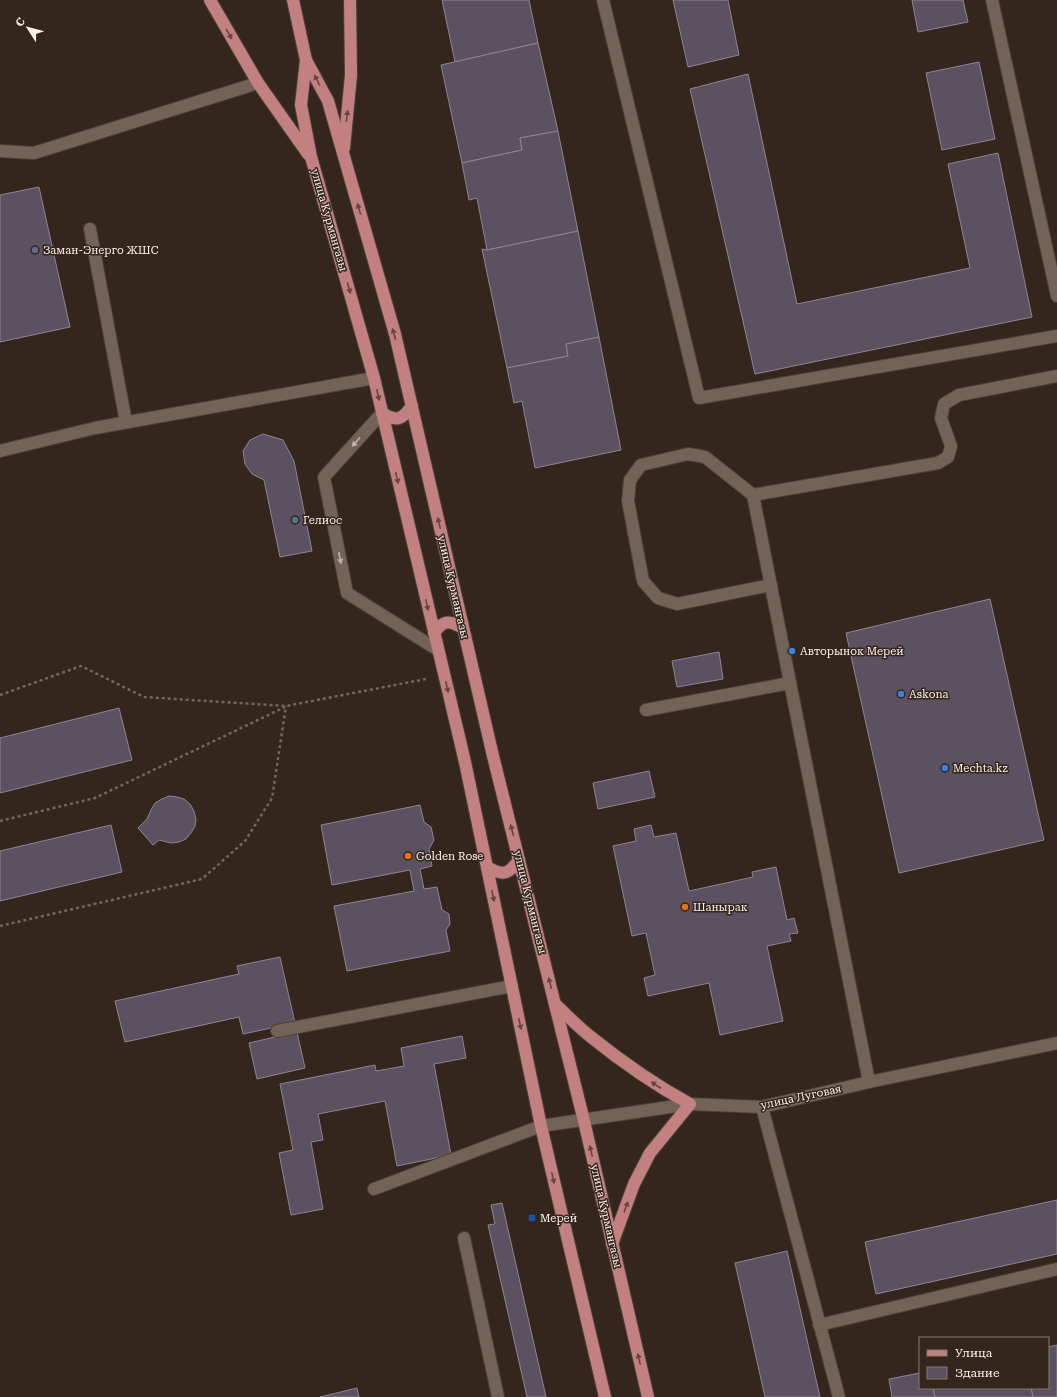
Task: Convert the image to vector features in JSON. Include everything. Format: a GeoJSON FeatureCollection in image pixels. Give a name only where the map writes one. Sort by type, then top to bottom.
{"type":"FeatureCollection","features":[{"type":"Feature","properties":{"kind":"main road"},"geometry":{"type":"LineString","coordinates":[[210,0],[258,83],[310,157]]}},
{"type":"Feature","properties":{"kind":"main road","name":"улица Курмангазы"},"geometry":{"type":"LineString","coordinates":[[293,0],[306,60],[328,101],[395,334],[463,628],[584,1121],[648,1397]]}},
{"type":"Feature","properties":{"kind":"main road"},"geometry":{"type":"LineString","coordinates":[[343,155],[351,75],[350,0]]}},
{"type":"Feature","properties":{"kind":"main road","name":"улица Курмангазы"},"geometry":{"type":"LineString","coordinates":[[306,60],[301,105],[310,157],[374,378],[382,413]]}},
{"type":"Feature","properties":{"kind":"main road"},"geometry":{"type":"LineString","coordinates":[[382,413],[392,418],[399,419],[406,415],[412,406]]}},
{"type":"Feature","properties":{"kind":"main road"},"geometry":{"type":"LineString","coordinates":[[382,413],[464,762],[541,1126],[605,1397]]}},
{"type":"Feature","properties":{"kind":"main road"},"geometry":{"type":"LineString","coordinates":[[434,633],[439,626],[446,622],[454,623],[463,628]]}},
{"type":"Feature","properties":{"kind":"main road"},"geometry":{"type":"LineString","coordinates":[[487,867],[497,872],[506,873],[513,868],[519,860]]}},
{"type":"Feature","properties":{"kind":"main road"},"geometry":{"type":"LineString","coordinates":[[555,1004],[590,1036],[623,1062],[657,1085],[690,1104],[650,1153],[634,1184],[612,1244]]}},
{"type":"Feature","properties":{"kind":"street"},"geometry":{"type":"LineString","coordinates":[[603,0],[699,398],[1057,336]]}},
{"type":"Feature","properties":{"kind":"street"},"geometry":{"type":"LineString","coordinates":[[992,0],[1057,296]]}},
{"type":"Feature","properties":{"kind":"street"},"geometry":{"type":"LineString","coordinates":[[0,150],[34,153],[258,83]]}},
{"type":"Feature","properties":{"kind":"street"},"geometry":{"type":"LineString","coordinates":[[90,229],[126,422]]}},
{"type":"Feature","properties":{"kind":"street"},"geometry":{"type":"LineString","coordinates":[[753,495],[938,463],[948,456],[951,446],[942,418],[944,404],[959,395],[1057,376]]}},
{"type":"Feature","properties":{"kind":"street"},"geometry":{"type":"LineString","coordinates":[[0,451],[126,422],[374,378]]}},
{"type":"Feature","properties":{"kind":"street"},"geometry":{"type":"LineString","coordinates":[[382,413],[324,477],[347,593],[438,650]]}},
{"type":"Feature","properties":{"kind":"street"},"geometry":{"type":"LineString","coordinates":[[771,585],[677,604],[658,598],[643,581],[628,501],[630,480],[641,465],[688,454],[705,457],[753,495],[771,585],[790,684],[869,1082]]}},
{"type":"Feature","properties":{"kind":"street"},"geometry":{"type":"LineString","coordinates":[[646,710],[790,684]]}},
{"type":"Feature","properties":{"kind":"street"},"geometry":{"type":"LineString","coordinates":[[277,1031],[512,986]]}},
{"type":"Feature","properties":{"kind":"street","name":"улица Луговая"},"geometry":{"type":"LineString","coordinates":[[374,1189],[541,1126],[584,1121],[690,1104],[762,1107],[869,1082],[1057,1043]]}},
{"type":"Feature","properties":{"kind":"street"},"geometry":{"type":"LineString","coordinates":[[762,1107],[839,1397]]}},
{"type":"Feature","properties":{"kind":"street"},"geometry":{"type":"LineString","coordinates":[[464,1238],[498,1397]]}},
{"type":"Feature","properties":{"kind":"street"},"geometry":{"type":"LineString","coordinates":[[819,1325],[1057,1269]]}},
{"type":"Feature","properties":{"kind":"path"},"geometry":{"type":"LineString","coordinates":[[0,695],[81,666],[144,697],[286,706],[444,676]]}},
{"type":"Feature","properties":{"kind":"path"},"geometry":{"type":"LineString","coordinates":[[0,821],[95,798],[286,706]]}},
{"type":"Feature","properties":{"kind":"path"},"geometry":{"type":"LineString","coordinates":[[0,926],[202,879],[245,841],[272,798],[286,706]]}},
{"type":"Feature","properties":{"kind":"building"},"geometry":{"type":"Polygon","coordinates":[[[442,0],[529,0],[538,43],[455,62],[442,0]]]}},
{"type":"Feature","properties":{"kind":"building"},"geometry":{"type":"Polygon","coordinates":[[[673,0],[728,0],[739,55],[688,67],[673,0]]]}},
{"type":"Feature","properties":{"kind":"building"},"geometry":{"type":"Polygon","coordinates":[[[912,0],[963,0],[968,22],[918,32],[912,0]]]}},
{"type":"Feature","properties":{"kind":"building"},"geometry":{"type":"Polygon","coordinates":[[[538,43],[558,131],[520,138],[522,150],[462,163],[441,65],[538,43]]]}},
{"type":"Feature","properties":{"kind":"building"},"geometry":{"type":"Polygon","coordinates":[[[979,62],[995,139],[942,150],[926,73],[979,62]]]}},
{"type":"Feature","properties":{"kind":"building"},"geometry":{"type":"Polygon","coordinates":[[[748,74],[797,304],[970,268],[948,164],[998,153],[1032,317],[755,374],[690,89],[748,74]]]}},
{"type":"Feature","properties":{"kind":"building"},"geometry":{"type":"Polygon","coordinates":[[[558,131],[578,231],[487,250],[477,198],[469,200],[462,163],[522,150],[520,138],[558,131]]]}},
{"type":"Feature","properties":{"kind":"building"},"geometry":{"type":"Polygon","coordinates":[[[39,187],[70,327],[0,342],[0,195],[39,187]]]}},
{"type":"Feature","properties":{"kind":"building"},"geometry":{"type":"Polygon","coordinates":[[[578,231],[599,337],[566,344],[568,356],[507,368],[482,249],[487,250],[578,231]]]}},
{"type":"Feature","properties":{"kind":"building"},"geometry":{"type":"Polygon","coordinates":[[[599,337],[621,450],[535,468],[522,401],[514,403],[507,368],[568,356],[566,344],[599,337]]]}},
{"type":"Feature","properties":{"kind":"building"},"geometry":{"type":"Polygon","coordinates":[[[263,434],[283,440],[294,461],[312,551],[280,557],[264,480],[252,474],[245,464],[243,451],[250,440],[263,434]]]}},
{"type":"Feature","properties":{"kind":"building"},"geometry":{"type":"Polygon","coordinates":[[[990,599],[1044,840],[899,873],[846,633],[990,599]]]}},
{"type":"Feature","properties":{"kind":"building"},"geometry":{"type":"Polygon","coordinates":[[[719,652],[723,679],[677,687],[672,661],[719,652]]]}},
{"type":"Feature","properties":{"kind":"building"},"geometry":{"type":"Polygon","coordinates":[[[119,708],[132,760],[0,793],[0,738],[119,708]]]}},
{"type":"Feature","properties":{"kind":"building"},"geometry":{"type":"Polygon","coordinates":[[[649,771],[655,797],[598,809],[593,783],[649,771]]]}},
{"type":"Feature","properties":{"kind":"building"},"geometry":{"type":"Polygon","coordinates":[[[169,796],[184,799],[190,804],[196,819],[195,826],[186,839],[171,843],[159,840],[153,845],[138,828],[147,819],[155,803],[169,796]]]}},
{"type":"Feature","properties":{"kind":"building"},"geometry":{"type":"Polygon","coordinates":[[[420,805],[424,822],[431,827],[434,840],[429,849],[432,866],[420,869],[424,889],[437,887],[442,910],[449,914],[450,924],[446,930],[450,951],[347,971],[334,906],[414,891],[410,870],[332,885],[321,825],[420,805]]]}},
{"type":"Feature","properties":{"kind":"building"},"geometry":{"type":"Polygon","coordinates":[[[111,825],[122,872],[0,901],[0,851],[111,825]]]}},
{"type":"Feature","properties":{"kind":"building"},"geometry":{"type":"Polygon","coordinates":[[[651,825],[654,837],[676,833],[689,891],[753,877],[752,872],[776,867],[787,920],[794,918],[798,933],[789,934],[791,941],[767,946],[783,1021],[720,1035],[709,983],[648,996],[644,978],[655,975],[646,933],[632,936],[613,846],[636,841],[634,829],[651,825]]]}},
{"type":"Feature","properties":{"kind":"building"},"geometry":{"type":"Polygon","coordinates":[[[280,957],[295,1023],[243,1034],[239,1017],[125,1042],[115,1001],[239,974],[237,966],[280,957]]]}},
{"type":"Feature","properties":{"kind":"building"},"geometry":{"type":"Polygon","coordinates":[[[297,1032],[305,1068],[257,1079],[249,1043],[297,1032]]]}},
{"type":"Feature","properties":{"kind":"building"},"geometry":{"type":"Polygon","coordinates":[[[462,1036],[466,1058],[434,1064],[451,1155],[397,1166],[385,1101],[318,1114],[323,1140],[311,1142],[323,1209],[291,1215],[279,1153],[293,1150],[280,1084],[375,1065],[376,1071],[404,1066],[401,1048],[462,1036]]]}},
{"type":"Feature","properties":{"kind":"building"},"geometry":{"type":"Polygon","coordinates":[[[1057,1200],[1057,1254],[876,1294],[865,1242],[1057,1200]]]}},
{"type":"Feature","properties":{"kind":"building"},"geometry":{"type":"Polygon","coordinates":[[[502,1203],[546,1397],[527,1397],[488,1225],[495,1224],[491,1205],[502,1203]]]}},
{"type":"Feature","properties":{"kind":"building"},"geometry":{"type":"Polygon","coordinates":[[[787,1251],[820,1397],[765,1397],[735,1263],[787,1251]]]}},
{"type":"Feature","properties":{"kind":"building"},"geometry":{"type":"Polygon","coordinates":[[[1057,1345],[1057,1397],[1033,1397],[1031,1389],[1049,1389],[1049,1347],[1057,1345]]]}},
{"type":"Feature","properties":{"kind":"building"},"geometry":{"type":"Polygon","coordinates":[[[919,1373],[919,1389],[933,1389],[935,1397],[892,1397],[889,1379],[919,1373]]]}},
{"type":"Feature","properties":{"kind":"building"},"geometry":{"type":"Polygon","coordinates":[[[357,1388],[359,1397],[320,1397],[357,1388]]]}},
{"type":"Feature","properties":{"kind":"building"},"geometry":{"type":"Polygon","coordinates":[[[933,1389],[1031,1389],[1033,1397],[935,1397],[933,1389]]]}},
{"type":"Feature","properties":{"kind":"place","name":"Заман-Энерго ЖШС"},"geometry":{"type":"Point","coordinates":[35,250]}},
{"type":"Feature","properties":{"kind":"place","name":"Гелиос"},"geometry":{"type":"Point","coordinates":[295,520]}},
{"type":"Feature","properties":{"kind":"place","name":"Авторынок Мерей"},"geometry":{"type":"Point","coordinates":[792,651]}},
{"type":"Feature","properties":{"kind":"place","name":"Askona"},"geometry":{"type":"Point","coordinates":[901,694]}},
{"type":"Feature","properties":{"kind":"place","name":"Mechta.kz"},"geometry":{"type":"Point","coordinates":[945,768]}},
{"type":"Feature","properties":{"kind":"place","name":"Golden Rose"},"geometry":{"type":"Point","coordinates":[408,856]}},
{"type":"Feature","properties":{"kind":"place","name":"Шанырак"},"geometry":{"type":"Point","coordinates":[685,907]}},
{"type":"Feature","properties":{"kind":"place","name":"Мерей"},"geometry":{"type":"Point","coordinates":[532,1218]}}]}
